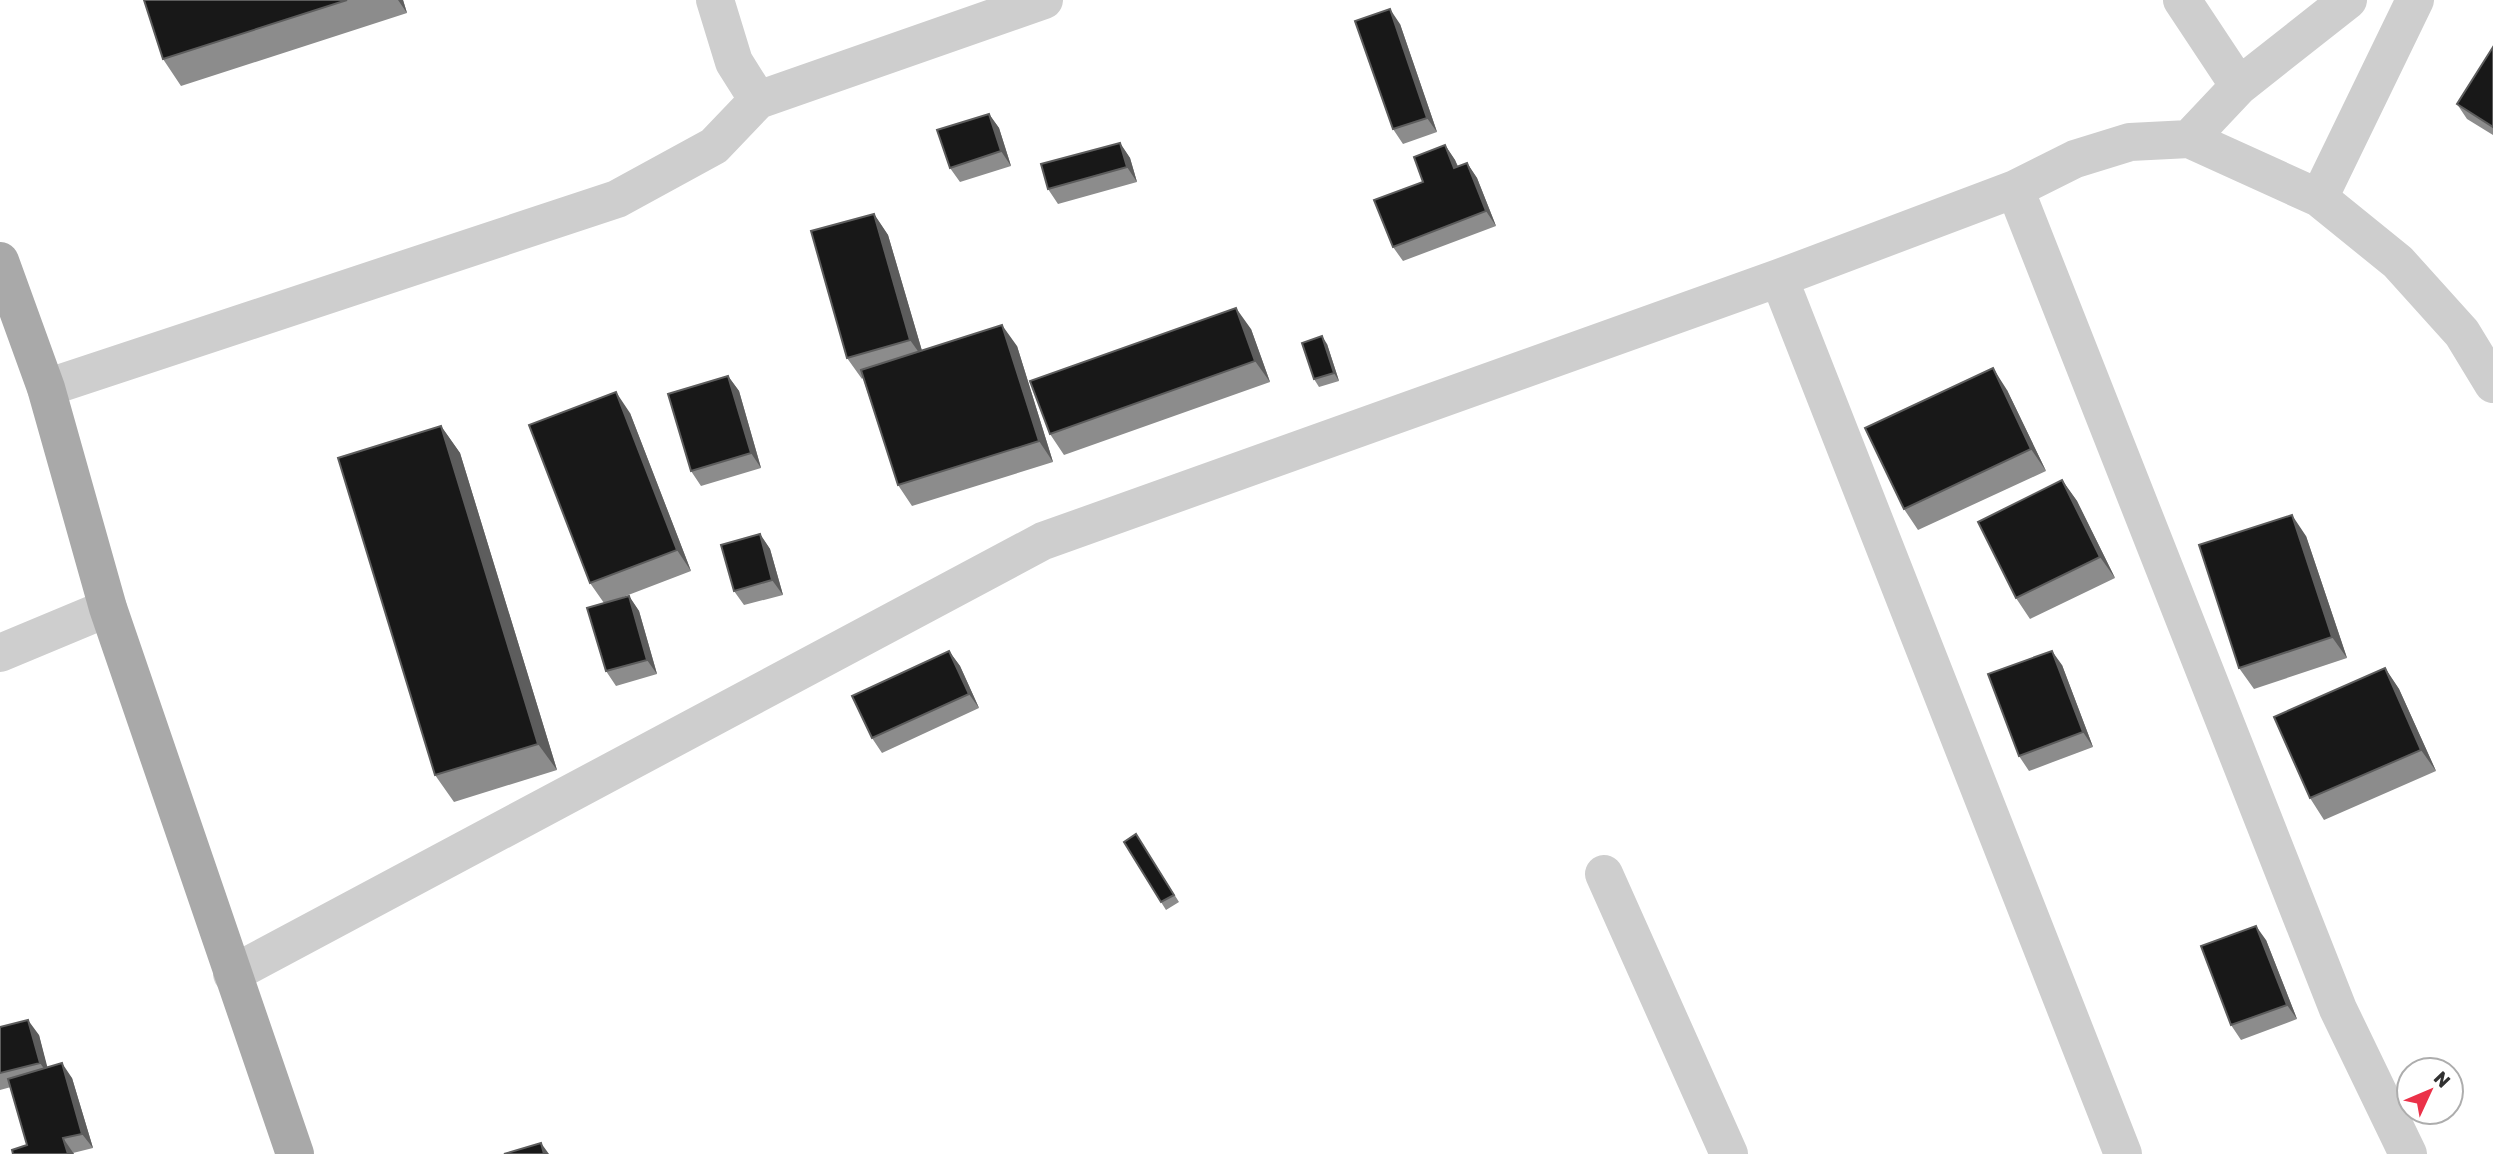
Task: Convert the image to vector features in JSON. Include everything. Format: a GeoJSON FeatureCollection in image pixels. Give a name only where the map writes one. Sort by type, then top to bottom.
{"type":"FeatureCollection","features":[{"type":"Feature","properties":{"kind":"main road"},"geometry":{"type":"LineString","coordinates":[[0,261],[46,388],[108,608],[295,1154]]}},
{"type":"Feature","properties":{"kind":"street"},"geometry":{"type":"LineString","coordinates":[[715,0],[734,62],[758,100]]}},
{"type":"Feature","properties":{"kind":"street"},"geometry":{"type":"LineString","coordinates":[[46,388],[617,199],[714,146],[758,100],[1044,0]]}},
{"type":"Feature","properties":{"kind":"street"},"geometry":{"type":"LineString","coordinates":[[2182,0],[2239,86]]}},
{"type":"Feature","properties":{"kind":"street"},"geometry":{"type":"LineString","coordinates":[[2189,139],[2239,86],[2348,0]]}},
{"type":"Feature","properties":{"kind":"street"},"geometry":{"type":"LineString","coordinates":[[2319,198],[2415,0]]}},
{"type":"Feature","properties":{"kind":"street"},"geometry":{"type":"LineString","coordinates":[[232,974],[1043,541],[1779,278],[2015,189],[2075,159],[2130,142],[2189,139],[2319,198],[2398,262],[2462,333],[2493,384]]}},
{"type":"Feature","properties":{"kind":"street"},"geometry":{"type":"LineString","coordinates":[[2015,189],[2338,1009],[2409,1154]]}},
{"type":"Feature","properties":{"kind":"street"},"geometry":{"type":"LineString","coordinates":[[1779,278],[2123,1154]]}},
{"type":"Feature","properties":{"kind":"street"},"geometry":{"type":"LineString","coordinates":[[0,653],[108,608]]}},
{"type":"Feature","properties":{"kind":"street"},"geometry":{"type":"LineString","coordinates":[[1604,874],[1729,1154]]}},
{"type":"Feature","properties":{"kind":"building"},"geometry":{"type":"Polygon","coordinates":[[[144,0],[347,0],[163,59],[144,0]]]}},
{"type":"Feature","properties":{"kind":"building"},"geometry":{"type":"Polygon","coordinates":[[[1390,9],[1427,118],[1393,129],[1355,21],[1390,9]]]}},
{"type":"Feature","properties":{"kind":"building"},"geometry":{"type":"Polygon","coordinates":[[[2493,47],[2493,127],[2457,104],[2493,47]]]}},
{"type":"Feature","properties":{"kind":"building"},"geometry":{"type":"Polygon","coordinates":[[[989,114],[1001,151],[950,168],[937,130],[989,114]]]}},
{"type":"Feature","properties":{"kind":"building"},"geometry":{"type":"Polygon","coordinates":[[[1120,143],[1127,167],[1048,189],[1041,164],[1120,143]]]}},
{"type":"Feature","properties":{"kind":"building"},"geometry":{"type":"Polygon","coordinates":[[[1445,145],[1454,168],[1467,163],[1486,211],[1393,247],[1374,200],[1423,182],[1414,157],[1445,145]]]}},
{"type":"Feature","properties":{"kind":"building"},"geometry":{"type":"Polygon","coordinates":[[[874,214],[910,340],[847,358],[811,231],[874,214]]]}},
{"type":"Feature","properties":{"kind":"building"},"geometry":{"type":"Polygon","coordinates":[[[1236,308],[1255,361],[1050,434],[1030,381],[1236,308]]]}},
{"type":"Feature","properties":{"kind":"building"},"geometry":{"type":"Polygon","coordinates":[[[1002,325],[1039,441],[898,485],[861,370],[1002,325]]]}},
{"type":"Feature","properties":{"kind":"building"},"geometry":{"type":"Polygon","coordinates":[[[1322,336],[1334,373],[1314,379],[1302,343],[1322,336]]]}},
{"type":"Feature","properties":{"kind":"building"},"geometry":{"type":"Polygon","coordinates":[[[1993,368],[2031,449],[1904,509],[1865,428],[1993,368]]]}},
{"type":"Feature","properties":{"kind":"building"},"geometry":{"type":"Polygon","coordinates":[[[728,376],[751,453],[691,471],[668,394],[728,376]]]}},
{"type":"Feature","properties":{"kind":"building"},"geometry":{"type":"Polygon","coordinates":[[[616,392],[677,550],[590,583],[529,425],[616,392]]]}},
{"type":"Feature","properties":{"kind":"building"},"geometry":{"type":"Polygon","coordinates":[[[441,426],[538,744],[435,775],[338,458],[441,426]]]}},
{"type":"Feature","properties":{"kind":"building"},"geometry":{"type":"Polygon","coordinates":[[[2062,480],[2100,557],[2016,598],[1978,522],[2062,480]]]}},
{"type":"Feature","properties":{"kind":"building"},"geometry":{"type":"Polygon","coordinates":[[[2292,515],[2332,637],[2239,668],[2199,545],[2292,515]]]}},
{"type":"Feature","properties":{"kind":"building"},"geometry":{"type":"Polygon","coordinates":[[[760,534],[772,580],[734,591],[721,545],[760,534]]]}},
{"type":"Feature","properties":{"kind":"building"},"geometry":{"type":"Polygon","coordinates":[[[629,596],[647,660],[606,671],[587,608],[629,596]]]}},
{"type":"Feature","properties":{"kind":"building"},"geometry":{"type":"Polygon","coordinates":[[[949,651],[969,694],[872,738],[852,696],[949,651]]]}},
{"type":"Feature","properties":{"kind":"building"},"geometry":{"type":"Polygon","coordinates":[[[2052,651],[2083,732],[2019,756],[1988,674],[2052,651]]]}},
{"type":"Feature","properties":{"kind":"building"},"geometry":{"type":"Polygon","coordinates":[[[2385,668],[2421,750],[2310,798],[2274,717],[2385,668]]]}},
{"type":"Feature","properties":{"kind":"building"},"geometry":{"type":"Polygon","coordinates":[[[1136,834],[1174,895],[1161,902],[1124,842],[1136,834]]]}},
{"type":"Feature","properties":{"kind":"building"},"geometry":{"type":"Polygon","coordinates":[[[2256,926],[2287,1005],[2231,1025],[2201,946],[2256,926]]]}},
{"type":"Feature","properties":{"kind":"building"},"geometry":{"type":"Polygon","coordinates":[[[28,1020],[40,1063],[0,1073],[0,1027],[28,1020]]]}},
{"type":"Feature","properties":{"kind":"building"},"geometry":{"type":"Polygon","coordinates":[[[62,1063],[82,1134],[63,1138],[68,1154],[13,1154],[12,1150],[27,1145],[8,1079],[62,1063]]]}},
{"type":"Feature","properties":{"kind":"building"},"geometry":{"type":"Polygon","coordinates":[[[541,1143],[544,1154],[504,1154],[541,1143]]]}}]}
